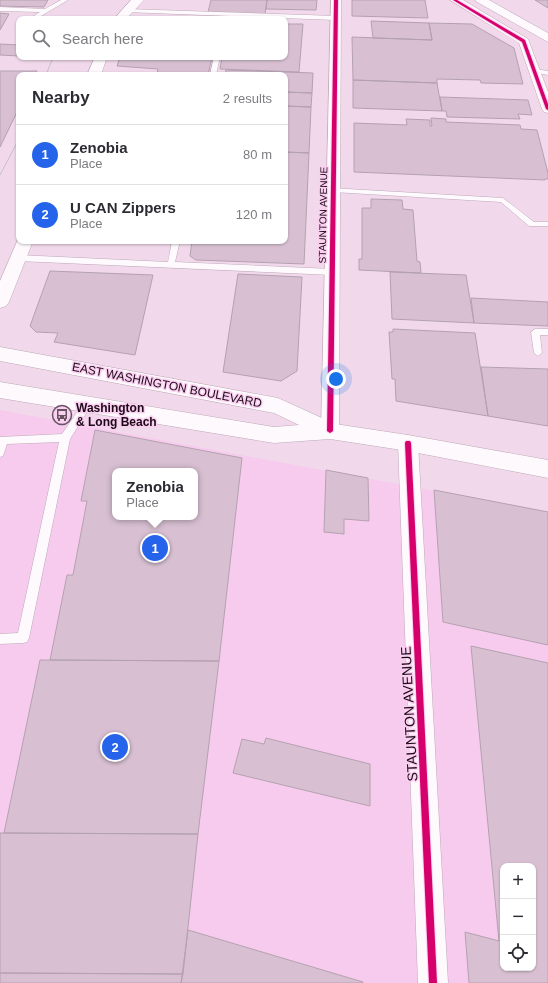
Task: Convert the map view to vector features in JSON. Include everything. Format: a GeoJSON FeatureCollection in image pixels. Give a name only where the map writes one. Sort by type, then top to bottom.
{"type":"FeatureCollection","features":[{"type":"Feature","properties":{"kind":"main road"},"geometry":{"type":"LineString","coordinates":[[124,15],[138,0]]}},
{"type":"Feature","properties":{"kind":"main road"},"geometry":{"type":"LineString","coordinates":[[482,0],[542,35]]}},
{"type":"Feature","properties":{"kind":"main road"},"geometry":{"type":"LineString","coordinates":[[504,0],[548,25]]}},
{"type":"Feature","properties":{"kind":"main road"},"geometry":{"type":"LineString","coordinates":[[95,72],[100,60]]}},
{"type":"Feature","properties":{"kind":"main road"},"geometry":{"type":"LineString","coordinates":[[0,302],[24,244]]}},
{"type":"Feature","properties":{"kind":"main road","name":"EAST WASHINGTON BOULEVARD"},"geometry":{"type":"LineString","coordinates":[[0,354],[278,406],[330,431]]}},
{"type":"Feature","properties":{"kind":"main road","name":"EAST WASHINGTON BOULEVARD"},"geometry":{"type":"LineString","coordinates":[[0,390],[274,435],[330,431],[408,443],[548,469]]}},
{"type":"Feature","properties":{"kind":"street","name":"STAUNTON AVENUE"},"geometry":{"type":"LineString","coordinates":[[330,431],[336,0]]}},
{"type":"Feature","properties":{"kind":"street"},"geometry":{"type":"LineString","coordinates":[[455,0],[524,41],[548,109]]}},
{"type":"Feature","properties":{"kind":"street","name":"STAUNTON AVENUE"},"geometry":{"type":"LineString","coordinates":[[408,443],[433,983]]}},
{"type":"Feature","properties":{"kind":"lane"},"geometry":{"type":"LineString","coordinates":[[37,16],[65,0]]}},
{"type":"Feature","properties":{"kind":"lane"},"geometry":{"type":"LineString","coordinates":[[0,9],[45,11]]}},
{"type":"Feature","properties":{"kind":"lane"},"geometry":{"type":"LineString","coordinates":[[124,15],[174,16]]}},
{"type":"Feature","properties":{"kind":"lane"},"geometry":{"type":"LineString","coordinates":[[288,18],[336,18]]}},
{"type":"Feature","properties":{"kind":"lane"},"geometry":{"type":"LineString","coordinates":[[214,72],[216,60]]}},
{"type":"Feature","properties":{"kind":"lane"},"geometry":{"type":"LineString","coordinates":[[535,71],[548,73]]}},
{"type":"Feature","properties":{"kind":"lane"},"geometry":{"type":"LineString","coordinates":[[333,190],[503,200],[532,224],[548,224]]}},
{"type":"Feature","properties":{"kind":"lane"},"geometry":{"type":"LineString","coordinates":[[171,265],[175,244]]}},
{"type":"Feature","properties":{"kind":"lane"},"geometry":{"type":"LineString","coordinates":[[18,258],[332,272]]}},
{"type":"Feature","properties":{"kind":"lane"},"geometry":{"type":"LineString","coordinates":[[538,353],[535,332],[548,332]]}},
{"type":"Feature","properties":{"kind":"lane"},"geometry":{"type":"LineString","coordinates":[[0,638],[23,638],[65,438],[88,404]]}},
{"type":"Feature","properties":{"kind":"lane"},"geometry":{"type":"LineString","coordinates":[[0,453],[3,440],[65,438]]}},
{"type":"Feature","properties":{"kind":"shaded area"},"geometry":{"type":"Polygon","coordinates":[[[0,410],[548,512],[548,983],[0,983],[0,410]]]}},
{"type":"Feature","properties":{"kind":"building"},"geometry":{"type":"Polygon","coordinates":[[[0,0],[48,0],[44,7],[0,6],[0,0]]]}},
{"type":"Feature","properties":{"kind":"building"},"geometry":{"type":"Polygon","coordinates":[[[211,0],[267,0],[265,14],[208,12],[211,0]]]}},
{"type":"Feature","properties":{"kind":"building"},"geometry":{"type":"Polygon","coordinates":[[[267,0],[317,0],[316,10],[266,9],[267,0]]]}},
{"type":"Feature","properties":{"kind":"building"},"geometry":{"type":"Polygon","coordinates":[[[352,0],[425,0],[428,18],[352,16],[352,0]]]}},
{"type":"Feature","properties":{"kind":"building"},"geometry":{"type":"Polygon","coordinates":[[[535,0],[548,0],[548,8],[535,0]]]}},
{"type":"Feature","properties":{"kind":"building"},"geometry":{"type":"Polygon","coordinates":[[[0,13],[9,14],[0,30],[0,13]]]}},
{"type":"Feature","properties":{"kind":"building"},"geometry":{"type":"Polygon","coordinates":[[[371,21],[429,23],[432,40],[373,38],[371,21]]]}},
{"type":"Feature","properties":{"kind":"building"},"geometry":{"type":"Polygon","coordinates":[[[429,23],[472,24],[514,48],[523,84],[481,83],[480,80],[437,79],[437,83],[353,80],[352,37],[432,40],[429,23]]]}},
{"type":"Feature","properties":{"kind":"building"},"geometry":{"type":"Polygon","coordinates":[[[288,24],[303,24],[299,72],[220,69],[222,60],[288,60],[288,24]]]}},
{"type":"Feature","properties":{"kind":"building"},"geometry":{"type":"Polygon","coordinates":[[[0,44],[16,45],[16,56],[0,55],[0,44]]]}},
{"type":"Feature","properties":{"kind":"building"},"geometry":{"type":"Polygon","coordinates":[[[119,60],[211,60],[209,72],[157,72],[158,69],[117,66],[119,60]]]}},
{"type":"Feature","properties":{"kind":"building"},"geometry":{"type":"Polygon","coordinates":[[[226,70],[284,72],[226,72],[226,70]]]}},
{"type":"Feature","properties":{"kind":"building"},"geometry":{"type":"Polygon","coordinates":[[[0,71],[37,71],[16,72],[16,114],[0,147],[0,71]]]}},
{"type":"Feature","properties":{"kind":"building"},"geometry":{"type":"Polygon","coordinates":[[[288,72],[313,73],[312,93],[288,92],[288,72]]]}},
{"type":"Feature","properties":{"kind":"building"},"geometry":{"type":"Polygon","coordinates":[[[353,80],[437,83],[442,111],[353,108],[353,80]]]}},
{"type":"Feature","properties":{"kind":"building"},"geometry":{"type":"Polygon","coordinates":[[[288,92],[312,93],[311,107],[288,106],[288,92]]]}},
{"type":"Feature","properties":{"kind":"building"},"geometry":{"type":"Polygon","coordinates":[[[440,97],[528,100],[532,115],[518,114],[520,119],[447,117],[446,111],[442,111],[440,97]]]}},
{"type":"Feature","properties":{"kind":"building"},"geometry":{"type":"Polygon","coordinates":[[[288,106],[311,107],[309,153],[288,152],[288,106]]]}},
{"type":"Feature","properties":{"kind":"building"},"geometry":{"type":"Polygon","coordinates":[[[431,118],[446,119],[446,122],[520,125],[521,129],[537,130],[548,173],[548,179],[354,172],[354,123],[407,125],[406,119],[430,120],[430,126],[432,126],[431,118]]]}},
{"type":"Feature","properties":{"kind":"building"},"geometry":{"type":"Polygon","coordinates":[[[288,152],[309,153],[304,264],[196,260],[190,256],[192,244],[288,244],[288,152]]]}},
{"type":"Feature","properties":{"kind":"building"},"geometry":{"type":"Polygon","coordinates":[[[371,199],[402,200],[403,209],[413,210],[417,261],[420,262],[421,273],[359,270],[359,259],[362,259],[362,208],[371,208],[371,199]]]}},
{"type":"Feature","properties":{"kind":"building"},"geometry":{"type":"Polygon","coordinates":[[[50,271],[153,275],[135,355],[54,342],[58,333],[36,332],[30,326],[50,271]]]}},
{"type":"Feature","properties":{"kind":"building"},"geometry":{"type":"Polygon","coordinates":[[[390,272],[466,275],[474,323],[392,319],[390,272]]]}},
{"type":"Feature","properties":{"kind":"building"},"geometry":{"type":"Polygon","coordinates":[[[238,274],[302,277],[297,371],[281,381],[223,372],[238,274]]]}},
{"type":"Feature","properties":{"kind":"building"},"geometry":{"type":"Polygon","coordinates":[[[471,298],[548,302],[548,326],[474,323],[471,298]]]}},
{"type":"Feature","properties":{"kind":"building"},"geometry":{"type":"Polygon","coordinates":[[[393,329],[475,333],[488,416],[396,401],[395,379],[392,379],[389,332],[393,332],[393,329]]]}},
{"type":"Feature","properties":{"kind":"building"},"geometry":{"type":"Polygon","coordinates":[[[481,367],[548,369],[548,426],[488,416],[481,367]]]}},
{"type":"Feature","properties":{"kind":"building"},"geometry":{"type":"Polygon","coordinates":[[[95,430],[242,458],[219,661],[50,660],[67,575],[73,575],[87,501],[81,501],[95,430]]]}},
{"type":"Feature","properties":{"kind":"building"},"geometry":{"type":"Polygon","coordinates":[[[326,470],[368,478],[369,521],[344,519],[344,534],[324,532],[326,470]]]}},
{"type":"Feature","properties":{"kind":"building"},"geometry":{"type":"Polygon","coordinates":[[[434,490],[548,512],[548,645],[443,622],[434,490]]]}},
{"type":"Feature","properties":{"kind":"building"},"geometry":{"type":"Polygon","coordinates":[[[471,646],[548,663],[548,983],[469,983],[465,932],[499,941],[471,646]]]}},
{"type":"Feature","properties":{"kind":"building"},"geometry":{"type":"Polygon","coordinates":[[[40,660],[219,661],[198,834],[4,833],[40,660]]]}},
{"type":"Feature","properties":{"kind":"building"},"geometry":{"type":"Polygon","coordinates":[[[266,738],[370,764],[370,806],[233,773],[242,739],[264,744],[266,738]]]}},
{"type":"Feature","properties":{"kind":"building"},"geometry":{"type":"Polygon","coordinates":[[[0,833],[198,834],[183,974],[0,973],[0,833]]]}},
{"type":"Feature","properties":{"kind":"building"},"geometry":{"type":"Polygon","coordinates":[[[188,930],[363,982],[363,983],[181,983],[188,930]]]}},
{"type":"Feature","properties":{"kind":"building"},"geometry":{"type":"Polygon","coordinates":[[[0,973],[183,974],[181,983],[0,983],[0,973]]]}},
{"type":"Feature","properties":{"kind":"tram line"},"geometry":{"type":"LineString","coordinates":[[47,72],[52,60]]}},
{"type":"Feature","properties":{"kind":"tram line"},"geometry":{"type":"LineString","coordinates":[[0,175],[16,145]]}},
{"type":"Feature","properties":{"kind":"cycle path"},"geometry":{"type":"LineString","coordinates":[[330,431],[336,0]]}},
{"type":"Feature","properties":{"kind":"cycle path"},"geometry":{"type":"LineString","coordinates":[[455,0],[524,41],[548,109]]}},
{"type":"Feature","properties":{"kind":"cycle path"},"geometry":{"type":"LineString","coordinates":[[408,443],[433,983]]}},
{"type":"Feature","properties":{"kind":"place","name":"Washington & Long Beach"},"geometry":{"type":"Point","coordinates":[62,415]}},
{"type":"Feature","properties":{"kind":"place","name":"Zenobia"},"geometry":{"type":"Point","coordinates":[155,548]}},
{"type":"Feature","properties":{"kind":"place","name":"U CAN Zippers"},"geometry":{"type":"Point","coordinates":[115,747]}}]}
